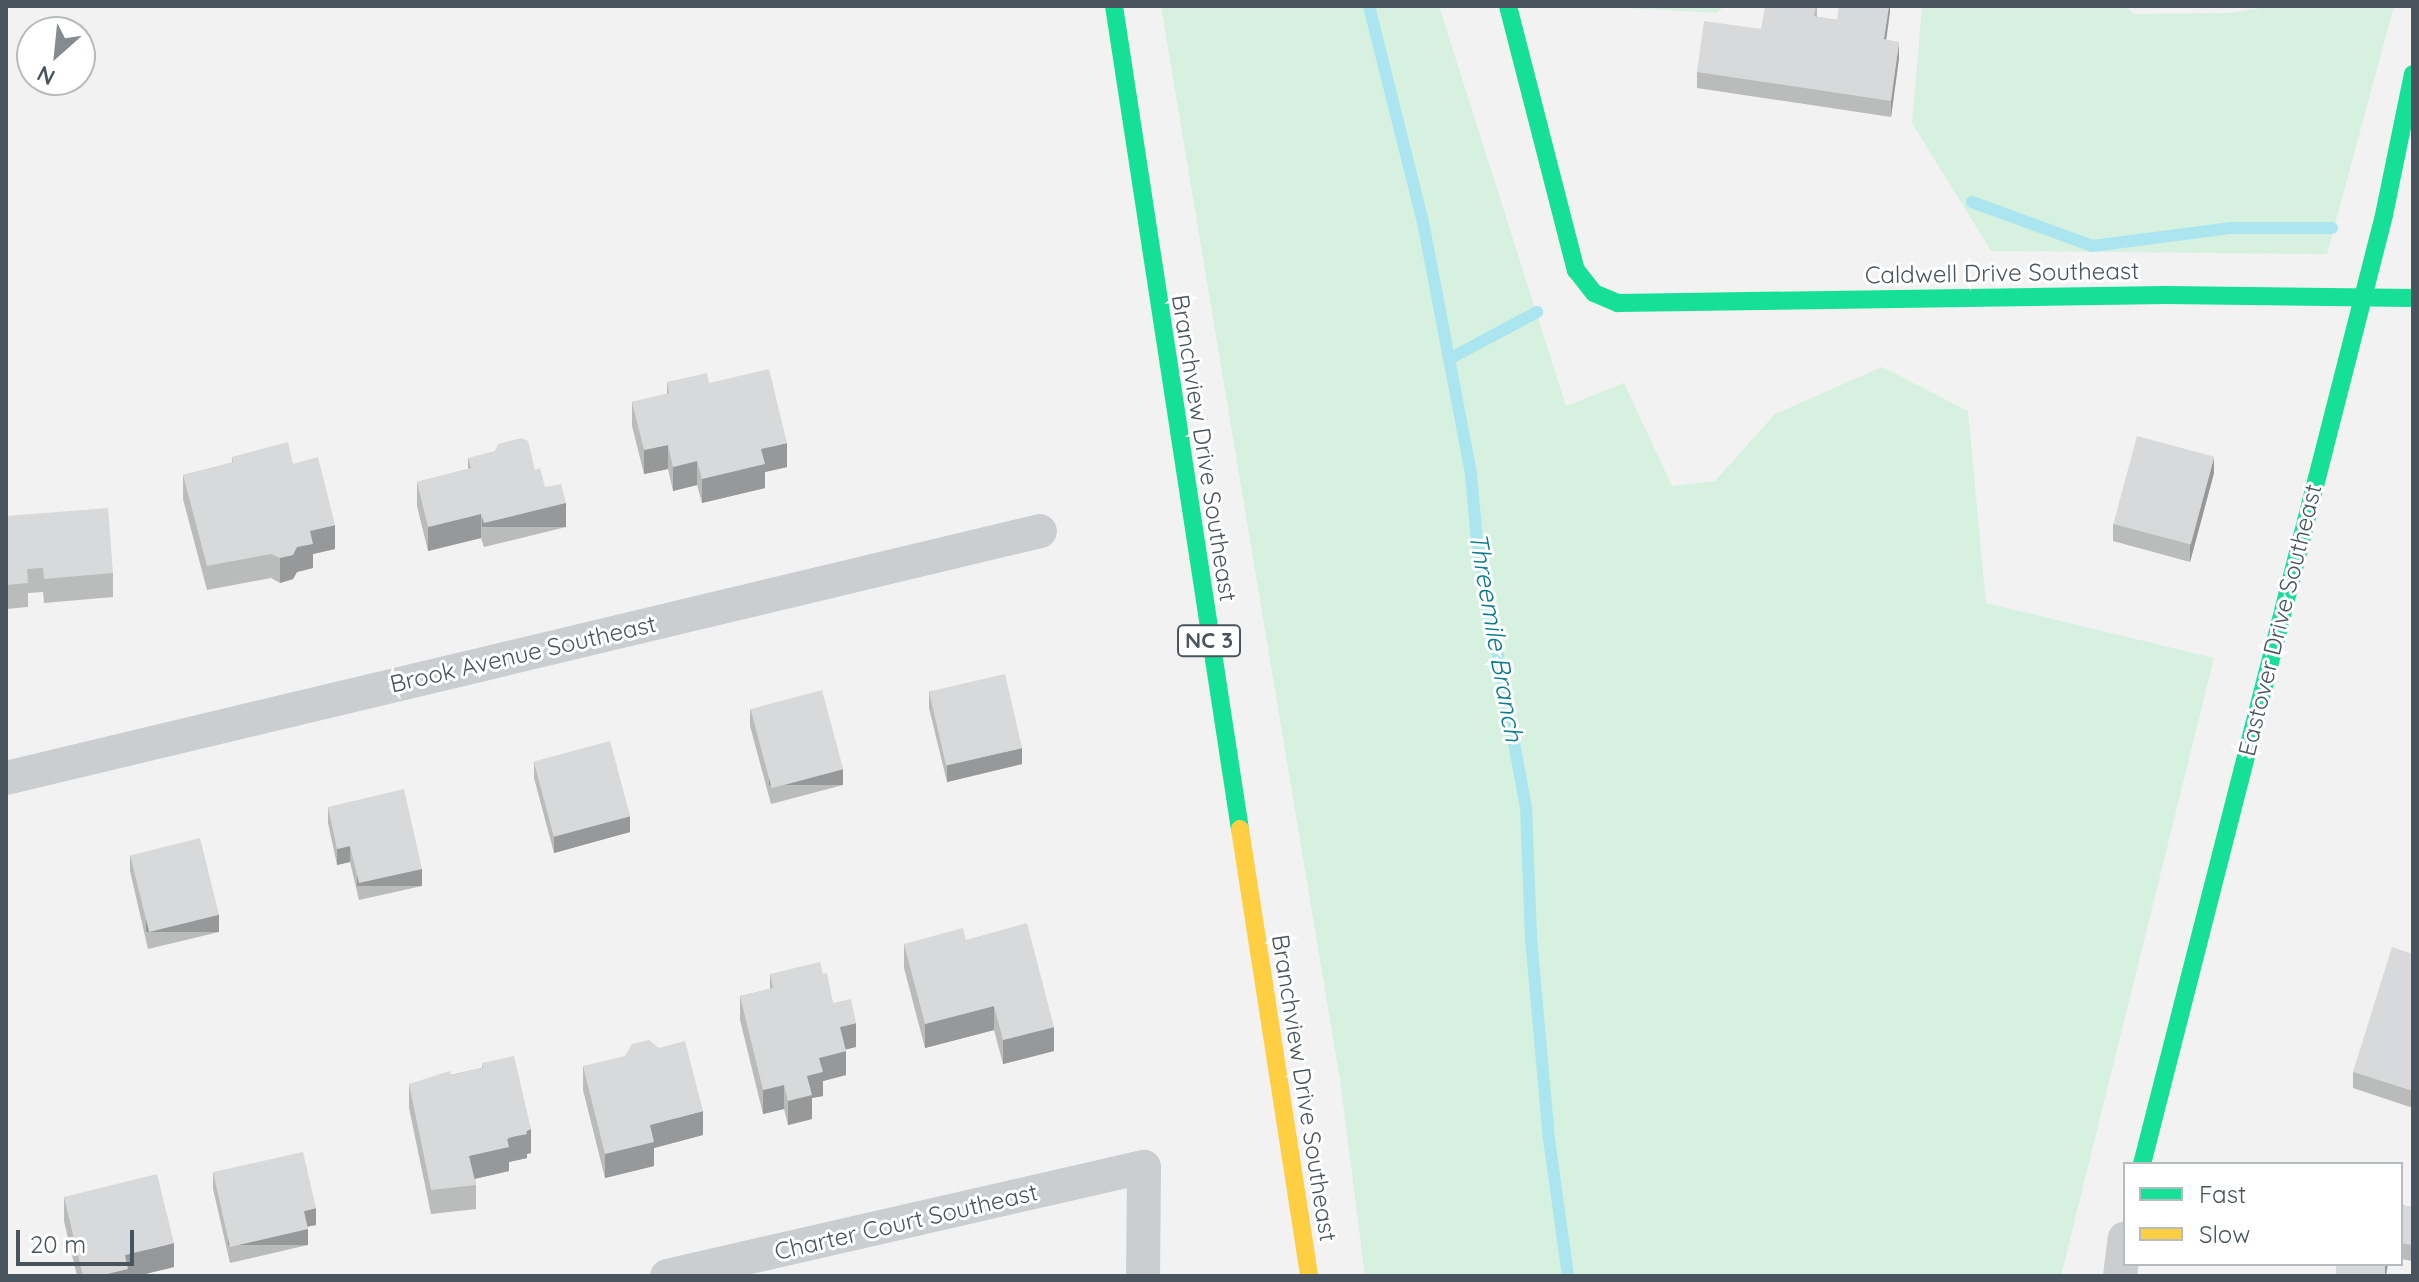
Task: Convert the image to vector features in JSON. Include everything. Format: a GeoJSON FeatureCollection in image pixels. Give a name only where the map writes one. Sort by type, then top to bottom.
{"type":"FeatureCollection","features":[{"type":"Feature","properties":{"kind":"street","name":"Branchview Drive Southeast"},"geometry":{"type":"LineString","coordinates":[[1114,6],[1309,1276]]}},
{"type":"Feature","properties":{"kind":"street","name":"Caldwell Drive Southeast"},"geometry":{"type":"LineString","coordinates":[[1508,6],[1576,270],[1594,293],[1618,303],[2166,295],[2413,298]]}},
{"type":"Feature","properties":{"kind":"street","name":"Eastover Drive Southeast"},"geometry":{"type":"LineString","coordinates":[[2143,1162],[2363,297],[2413,74]]}},
{"type":"Feature","properties":{"kind":"street","name":"Brook Avenue Southeast"},"geometry":{"type":"LineString","coordinates":[[6,778],[1040,531]]}},
{"type":"Feature","properties":{"kind":"street","name":"Charter Court Southeast"},"geometry":{"type":"LineString","coordinates":[[667,1276],[1144,1167],[1143,1276]]}},
{"type":"Feature","properties":{"kind":"street"},"geometry":{"type":"LineString","coordinates":[[2120,1276],[2123,1253]]}},
{"type":"Feature","properties":{"kind":"green space"},"geometry":{"type":"Polygon","coordinates":[[[1161,6],[1439,6],[1566,406],[1624,383],[1672,486],[1715,481],[1775,414],[1882,367],[1968,411],[1986,603],[2214,658],[2061,1276],[1365,1276],[1340,1080],[1161,6]]]}},
{"type":"Feature","properties":{"kind":"green space"},"geometry":{"type":"Polygon","coordinates":[[[1594,6],[1725,6],[1716,13],[1594,6]]]}},
{"type":"Feature","properties":{"kind":"green space"},"geometry":{"type":"Polygon","coordinates":[[[1922,6],[2126,6],[2133,14],[2230,13],[2274,6],[2394,6],[2327,254],[1991,251],[1912,123],[1922,6]]]}},
{"type":"Feature","properties":{"kind":"building"},"geometry":{"type":"Polygon","coordinates":[[[1765,6],[1816,6],[1814,16],[1837,20],[1839,6],[1889,6],[1884,39],[1899,42],[1891,101],[1697,72],[1704,21],[1761,29],[1765,6]]]}},
{"type":"Feature","properties":{"kind":"building"},"geometry":{"type":"Polygon","coordinates":[[[769,369],[787,443],[761,449],[765,464],[702,479],[697,461],[673,467],[668,445],[644,450],[632,402],[669,393],[667,382],[707,373],[709,383],[769,369]]]}},
{"type":"Feature","properties":{"kind":"building"},"geometry":{"type":"Polygon","coordinates":[[[2137,436],[2214,457],[2191,545],[2113,524],[2137,436]]]}},
{"type":"Feature","properties":{"kind":"building"},"geometry":{"type":"Polygon","coordinates":[[[522,438],[528,441],[535,470],[540,468],[545,487],[561,484],[566,503],[484,523],[481,514],[428,527],[417,482],[471,468],[468,458],[495,451],[498,444],[522,438]]]}},
{"type":"Feature","properties":{"kind":"building"},"geometry":{"type":"Polygon","coordinates":[[[288,442],[293,464],[318,457],[335,525],[310,531],[313,544],[297,547],[293,555],[280,558],[271,554],[207,566],[183,475],[233,462],[232,457],[288,442]]]}},
{"type":"Feature","properties":{"kind":"building"},"geometry":{"type":"Polygon","coordinates":[[[108,508],[113,573],[44,579],[43,568],[27,569],[28,583],[6,585],[6,516],[108,508]]]}},
{"type":"Feature","properties":{"kind":"building"},"geometry":{"type":"Polygon","coordinates":[[[1005,674],[1022,748],[946,766],[929,692],[1005,674]]]}},
{"type":"Feature","properties":{"kind":"building"},"geometry":{"type":"Polygon","coordinates":[[[822,690],[843,769],[772,788],[751,709],[822,690]]]}},
{"type":"Feature","properties":{"kind":"building"},"geometry":{"type":"Polygon","coordinates":[[[610,741],[630,816],[554,837],[534,761],[610,741]]]}},
{"type":"Feature","properties":{"kind":"building"},"geometry":{"type":"Polygon","coordinates":[[[404,789],[422,869],[359,883],[350,846],[337,849],[328,807],[404,789]]]}},
{"type":"Feature","properties":{"kind":"building"},"geometry":{"type":"Polygon","coordinates":[[[200,838],[219,915],[149,932],[130,855],[200,838]]]}},
{"type":"Feature","properties":{"kind":"building"},"geometry":{"type":"Polygon","coordinates":[[[1027,923],[1054,1027],[1003,1040],[994,1006],[925,1024],[904,944],[963,928],[966,940],[1027,923]]]}},
{"type":"Feature","properties":{"kind":"building"},"geometry":{"type":"Polygon","coordinates":[[[2392,947],[2413,954],[2413,1091],[2353,1072],[2392,947]]]}},
{"type":"Feature","properties":{"kind":"building"},"geometry":{"type":"Polygon","coordinates":[[[820,962],[823,974],[827,973],[833,1003],[851,999],[856,1023],[840,1027],[846,1051],[819,1058],[823,1072],[807,1076],[812,1095],[788,1101],[784,1085],[763,1090],[740,996],[773,988],[770,974],[820,962]]]}},
{"type":"Feature","properties":{"kind":"building"},"geometry":{"type":"Polygon","coordinates":[[[649,1040],[659,1048],[685,1041],[703,1111],[650,1125],[654,1142],[605,1154],[583,1066],[625,1056],[632,1044],[649,1040]]]}},
{"type":"Feature","properties":{"kind":"building"},"geometry":{"type":"Polygon","coordinates":[[[514,1056],[531,1129],[526,1130],[527,1134],[507,1138],[509,1147],[469,1156],[476,1185],[431,1190],[409,1084],[450,1071],[451,1075],[483,1068],[482,1063],[514,1056]]]}},
{"type":"Feature","properties":{"kind":"building"},"geometry":{"type":"Polygon","coordinates":[[[303,1152],[316,1208],[304,1211],[308,1229],[230,1247],[213,1172],[303,1152]]]}},
{"type":"Feature","properties":{"kind":"building"},"geometry":{"type":"Polygon","coordinates":[[[157,1174],[174,1243],[125,1255],[128,1269],[99,1276],[83,1276],[64,1197],[157,1174]]]}},
{"type":"Feature","properties":{"kind":"building"},"geometry":{"type":"Polygon","coordinates":[[[2403,1205],[2413,1207],[2412,1245],[2403,1243],[2403,1205]]]}},
{"type":"Feature","properties":{"kind":"building"},"geometry":{"type":"Polygon","coordinates":[[[2336,1266],[2385,1266],[2385,1276],[2336,1276],[2336,1266]]]}},
{"type":"Feature","properties":{"kind":"waterway","name":"Threemile Branch"},"geometry":{"type":"LineString","coordinates":[[1369,6],[1423,222],[1471,474],[1477,541],[1526,807],[1531,938],[1549,1139],[1568,1276]]}},
{"type":"Feature","properties":{"kind":"waterway"},"geometry":{"type":"LineString","coordinates":[[1972,202],[2092,246],[2230,228],[2332,228]]}},
{"type":"Feature","properties":{"kind":"waterway"},"geometry":{"type":"LineString","coordinates":[[1449,359],[1537,312]]}},
{"type":"Feature","properties":{"kind":"traffic: fast"},"geometry":{"type":"LineString","coordinates":[[1114,6],[1240,829]]}},
{"type":"Feature","properties":{"kind":"traffic: fast"},"geometry":{"type":"LineString","coordinates":[[1508,6],[1576,270],[1594,293],[1618,303],[2166,295],[2413,298]]}},
{"type":"Feature","properties":{"kind":"traffic: fast"},"geometry":{"type":"LineString","coordinates":[[2143,1162],[2384,215],[2413,74]]}},
{"type":"Feature","properties":{"kind":"traffic: slow"},"geometry":{"type":"LineString","coordinates":[[1240,829],[1309,1276]]}}]}
